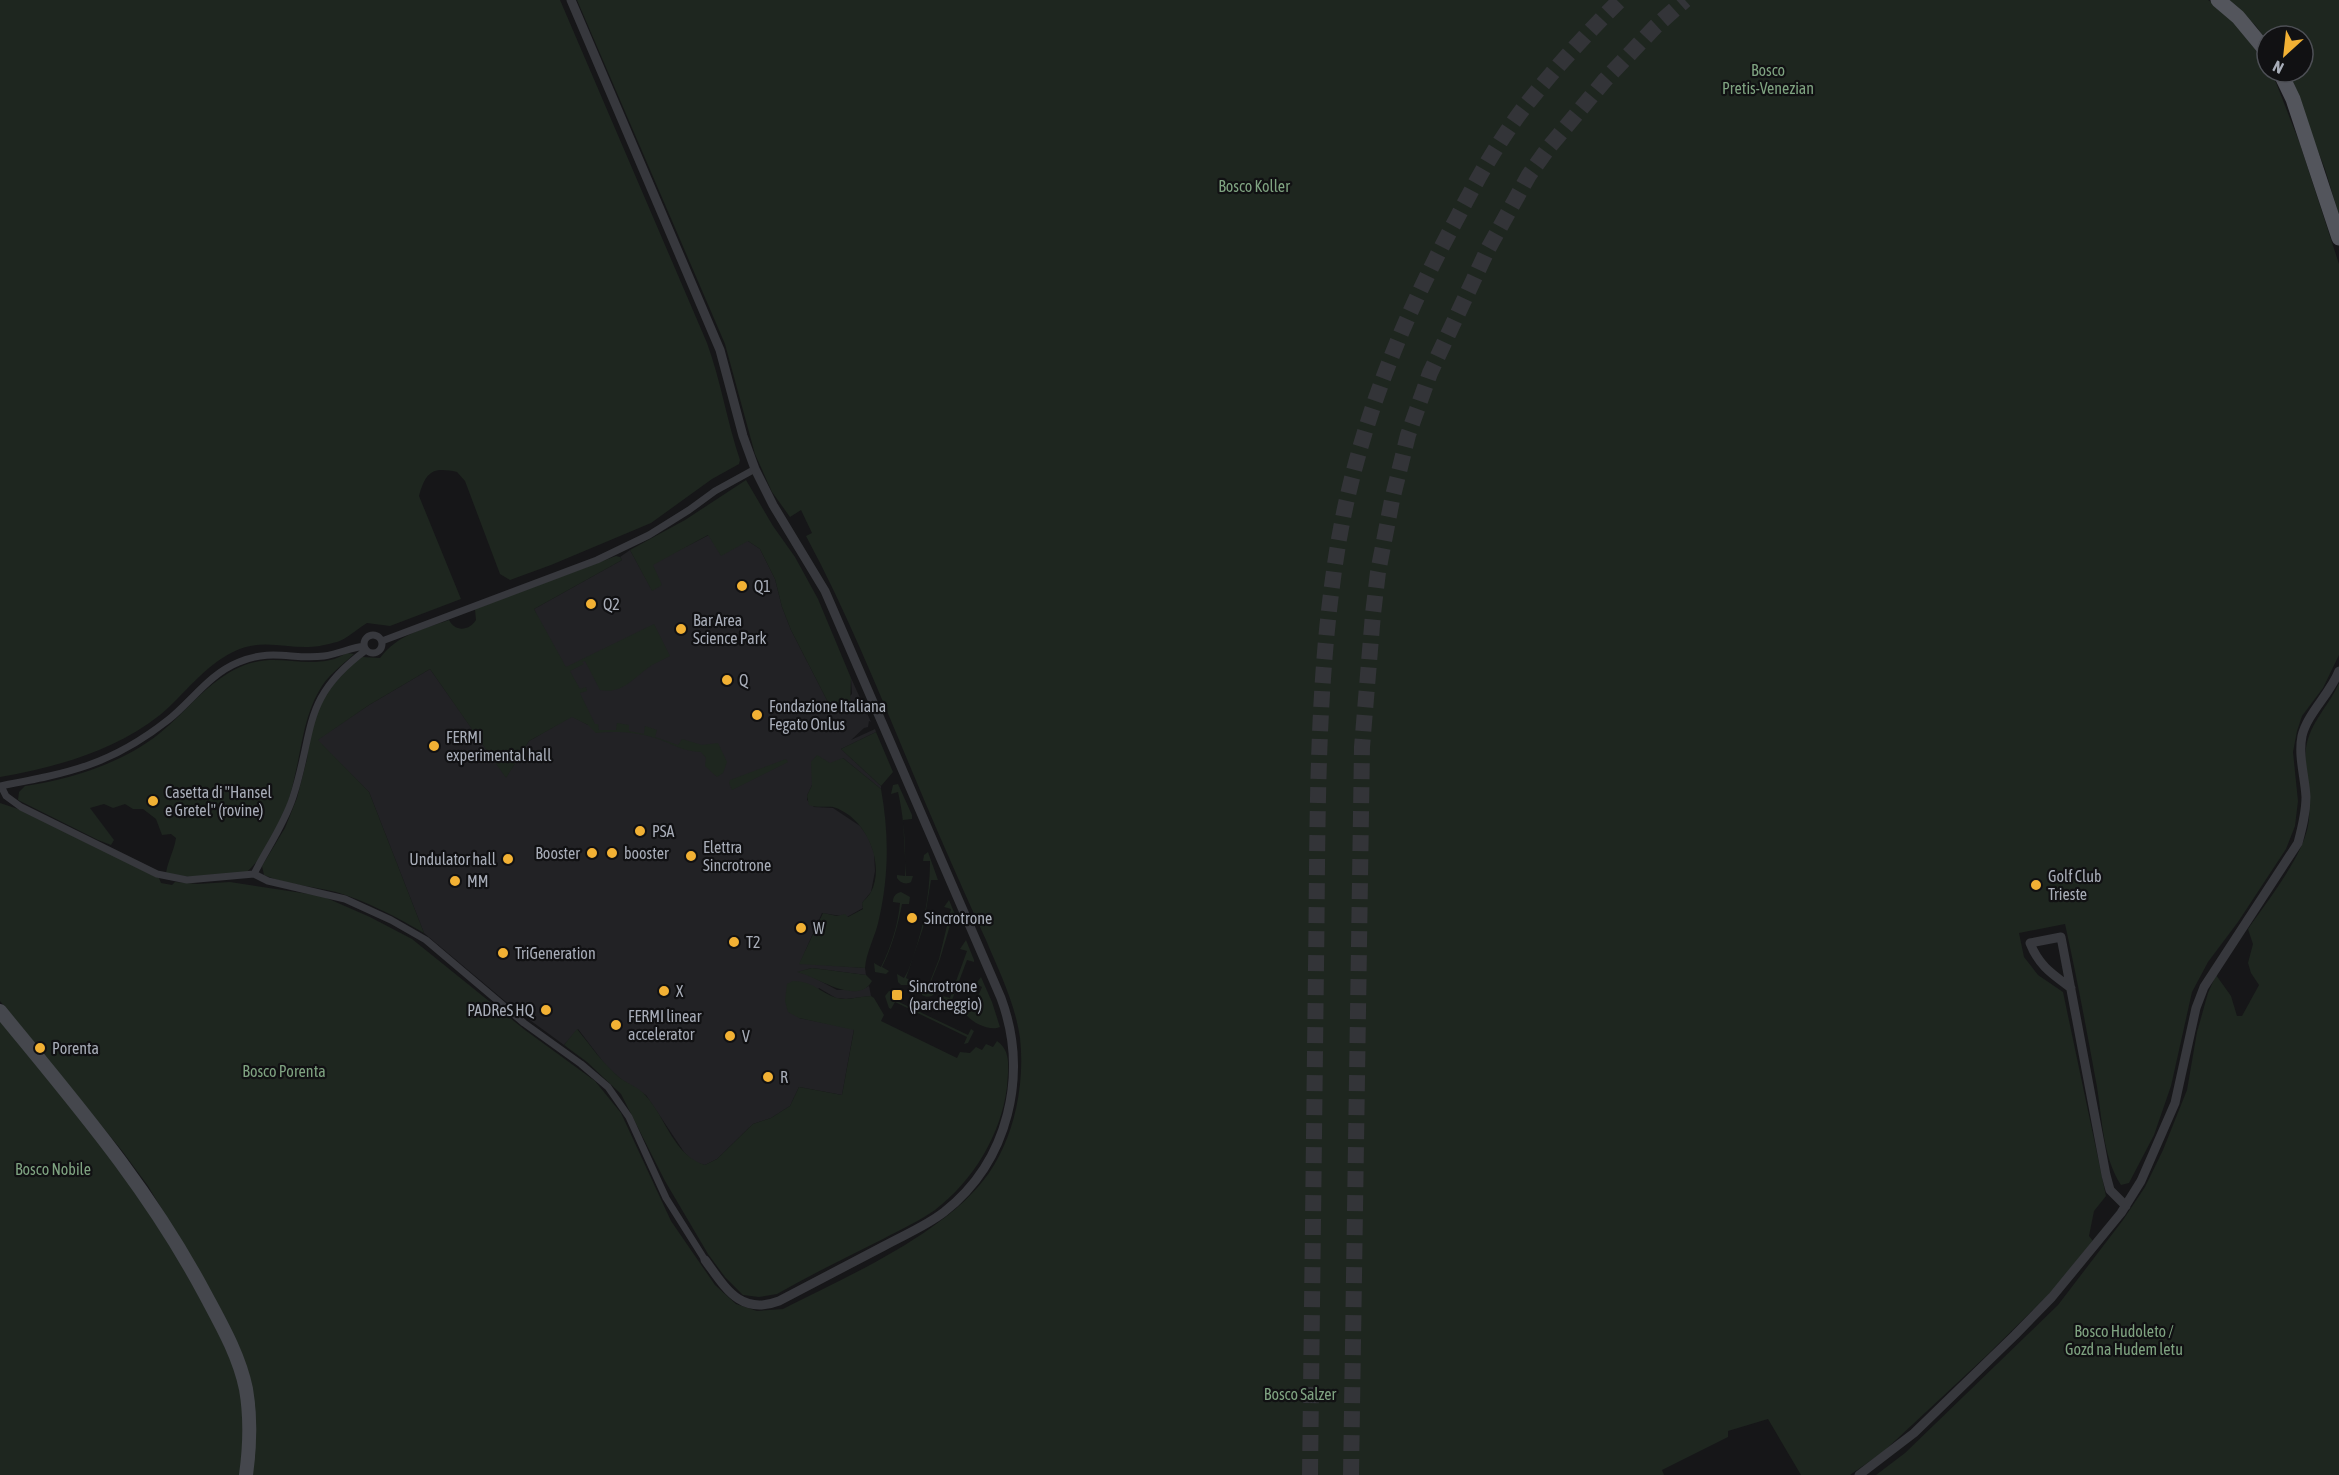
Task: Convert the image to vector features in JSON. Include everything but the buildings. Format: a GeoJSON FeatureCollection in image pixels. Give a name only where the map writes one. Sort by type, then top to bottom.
{"type":"FeatureCollection","features":[{"type":"Feature","properties":{"kind":"main road"},"geometry":{"type":"LineString","coordinates":[[2218,0],[2238,17],[2255,38]]}},
{"type":"Feature","properties":{"kind":"main road"},"geometry":{"type":"LineString","coordinates":[[2286,84],[2293,99],[2339,238]]}},
{"type":"Feature","properties":{"kind":"main road"},"geometry":{"type":"LineString","coordinates":[[0,1011],[129,1171],[162,1219],[203,1291],[239,1364],[246,1388],[250,1428],[246,1475]]}},
{"type":"Feature","properties":{"kind":"street"},"geometry":{"type":"LineString","coordinates":[[382,641],[379,651],[372,653],[365,648],[324,656],[268,654],[240,661],[213,677],[171,718],[148,735],[112,756],[68,773],[0,786],[6,796],[21,807],[157,874],[187,880],[254,874],[268,881],[345,900],[410,930],[426,940],[524,1023],[608,1087],[629,1117],[666,1198],[705,1260],[736,1298],[752,1304],[766,1305],[779,1301],[931,1221],[966,1191],[986,1164],[1004,1126],[1014,1081],[1012,1037],[1005,1010],[994,979],[825,591],[772,505],[755,469],[720,350],[571,0]]}},
{"type":"Feature","properties":{"kind":"street"},"geometry":{"type":"LineString","coordinates":[[382,641],[606,556],[668,524],[715,491],[755,469]]}},
{"type":"Feature","properties":{"kind":"street"},"geometry":{"type":"LineString","coordinates":[[254,874],[287,814],[301,770],[310,720],[316,705],[334,677],[365,648],[365,639],[370,635],[377,636],[382,641]]}},
{"type":"Feature","properties":{"kind":"street"},"geometry":{"type":"LineString","coordinates":[[1859,1475],[1914,1433],[2015,1335],[2052,1297],[2126,1206],[2149,1165],[2175,1104],[2196,1008],[2204,987],[2298,843],[2306,798],[2302,735],[2308,721],[2330,691],[2339,671]]}},
{"type":"Feature","properties":{"kind":"street"},"geometry":{"type":"LineString","coordinates":[[2071,988],[2045,969],[2036,958],[2030,943],[2061,937],[2071,988],[2106,1175],[2110,1190],[2126,1206]]}},
{"type":"Feature","properties":{"kind":"shaded area"},"geometry":{"type":"Polygon","coordinates":[[[709,535],[748,541],[760,549],[775,579],[791,630],[832,710],[852,694],[851,678],[871,722],[869,721],[868,727],[851,740],[875,729],[876,732],[841,749],[881,786],[881,789],[843,758],[812,785],[807,796],[807,800],[814,807],[833,808],[860,826],[868,837],[874,853],[875,871],[871,892],[862,903],[863,908],[847,917],[822,913],[800,963],[865,968],[866,975],[812,968],[798,972],[809,975],[837,990],[861,990],[869,986],[871,996],[846,999],[836,998],[819,988],[799,1018],[854,1029],[842,1095],[799,1087],[790,1106],[771,1118],[753,1124],[717,1159],[705,1165],[694,1162],[684,1152],[646,1095],[622,1080],[607,1067],[578,1029],[564,1045],[512,1007],[424,933],[369,792],[317,740],[369,705],[430,669],[506,777],[529,741],[572,716],[588,725],[534,609],[622,560],[620,557],[630,550],[652,590],[652,564],[709,535]]]}},
{"type":"Feature","properties":{"kind":"green space"},"geometry":{"type":"Polygon","coordinates":[[[0,0],[560,0],[707,343],[740,460],[739,464],[712,479],[651,523],[510,580],[500,574],[465,481],[457,472],[436,471],[428,476],[419,496],[461,599],[390,626],[367,623],[341,641],[309,647],[253,645],[243,648],[213,665],[160,715],[124,738],[84,756],[0,777],[0,0]]]}},
{"type":"Feature","properties":{"kind":"green space"},"geometry":{"type":"Polygon","coordinates":[[[577,0],[2208,0],[2226,13],[2255,48],[2255,84],[2277,84],[2300,144],[2339,264],[2339,655],[2323,688],[2302,716],[2297,731],[2293,752],[2298,801],[2295,826],[2286,849],[2238,922],[2208,962],[2192,992],[2171,1086],[2154,1135],[2129,1183],[2121,1185],[2110,1163],[2065,924],[2019,933],[2024,957],[2038,975],[2063,992],[2106,1196],[2094,1211],[2089,1236],[2093,1241],[2051,1292],[1985,1357],[1883,1452],[1850,1475],[1801,1475],[1768,1419],[1728,1431],[1728,1437],[1662,1470],[1664,1475],[252,1475],[256,1422],[193,1261],[148,1186],[123,1152],[0,1001],[0,803],[18,809],[159,878],[161,883],[172,885],[175,882],[197,884],[230,882],[322,896],[412,939],[525,1030],[595,1081],[621,1113],[671,1221],[715,1285],[736,1304],[757,1311],[783,1309],[895,1251],[923,1234],[971,1195],[989,1173],[1006,1142],[1016,1108],[1021,1055],[1018,1025],[1006,988],[860,647],[806,536],[812,533],[801,510],[790,517],[772,492],[755,454],[725,344],[577,0]]]}},
{"type":"Feature","properties":{"kind":"green space"},"geometry":{"type":"Polygon","coordinates":[[[2228,0],[2339,0],[2339,215],[2325,169],[2292,84],[2315,84],[2315,24],[2255,25],[2228,0]]]}},
{"type":"Feature","properties":{"kind":"green space"},"geometry":{"type":"Polygon","coordinates":[[[746,480],[773,526],[795,557],[818,599],[851,678],[850,709],[843,713],[832,710],[791,630],[775,579],[760,549],[748,541],[721,556],[708,535],[653,565],[662,585],[652,591],[630,550],[685,520],[746,480]]]}},
{"type":"Feature","properties":{"kind":"green space"},"geometry":{"type":"Polygon","coordinates":[[[616,556],[622,560],[534,609],[566,667],[654,624],[670,656],[652,665],[628,684],[608,691],[600,690],[585,661],[582,662],[584,664],[570,671],[580,689],[586,687],[587,691],[580,693],[595,724],[598,724],[599,730],[616,730],[617,723],[629,725],[629,731],[644,734],[645,726],[657,730],[655,737],[678,745],[682,739],[702,745],[718,743],[727,762],[723,773],[717,777],[705,766],[706,758],[701,752],[683,749],[641,734],[596,733],[588,725],[572,717],[529,741],[506,778],[430,669],[369,705],[318,740],[369,792],[424,933],[381,910],[348,896],[264,875],[262,866],[285,828],[297,798],[307,759],[310,733],[324,695],[353,663],[362,657],[380,658],[402,638],[449,620],[455,627],[466,628],[476,620],[475,609],[616,556]]]}},
{"type":"Feature","properties":{"kind":"green space"},"geometry":{"type":"Polygon","coordinates":[[[347,653],[354,654],[326,681],[314,701],[284,814],[272,840],[247,872],[189,877],[166,873],[176,838],[171,834],[162,835],[156,819],[143,809],[133,809],[125,804],[113,808],[104,804],[90,808],[114,840],[111,845],[18,800],[19,792],[25,786],[79,774],[113,761],[146,744],[218,680],[240,667],[275,660],[319,662],[347,653]]]}},
{"type":"Feature","properties":{"kind":"green space","name":"Bosco Hudoleto / Gozd na Hudem letu"},"geometry":{"type":"Polygon","coordinates":[[[2339,683],[2339,1475],[1876,1475],[1905,1453],[2058,1305],[2123,1220],[2145,1187],[2163,1150],[2187,1090],[2197,1032],[2208,993],[2216,975],[2231,996],[2237,1016],[2242,1016],[2259,985],[2248,963],[2253,944],[2248,929],[2299,852],[2309,816],[2305,768],[2308,739],[2339,683]]]}},
{"type":"Feature","properties":{"kind":"green space"},"geometry":{"type":"Polygon","coordinates":[[[876,732],[893,772],[881,786],[841,749],[876,732]]]}},
{"type":"Feature","properties":{"kind":"green space"},"geometry":{"type":"Polygon","coordinates":[[[817,755],[830,763],[843,758],[881,789],[887,838],[886,870],[879,919],[865,968],[799,964],[823,913],[837,916],[845,914],[848,917],[863,909],[862,903],[871,892],[875,880],[876,868],[870,842],[855,820],[833,807],[809,805],[807,796],[812,785],[811,762],[817,755]]]}},
{"type":"Feature","properties":{"kind":"green space"},"geometry":{"type":"Polygon","coordinates":[[[786,759],[788,762],[732,790],[730,780],[786,759]]]}},
{"type":"Feature","properties":{"kind":"green space"},"geometry":{"type":"Polygon","coordinates":[[[898,784],[912,815],[912,819],[903,820],[903,823],[898,792],[891,794],[893,785],[898,784]]]}},
{"type":"Feature","properties":{"kind":"green space"},"geometry":{"type":"Polygon","coordinates":[[[928,852],[938,880],[931,880],[923,928],[906,978],[912,981],[909,985],[901,985],[897,974],[904,978],[908,971],[924,916],[929,889],[930,861],[923,861],[924,855],[928,852]]]}},
{"type":"Feature","properties":{"kind":"green space"},"geometry":{"type":"Polygon","coordinates":[[[905,861],[906,876],[913,876],[911,882],[907,883],[897,878],[897,875],[905,876],[905,861]]]}},
{"type":"Feature","properties":{"kind":"green space"},"geometry":{"type":"Polygon","coordinates":[[[901,892],[910,897],[909,904],[902,904],[894,936],[900,903],[893,902],[895,895],[901,892]]]}},
{"type":"Feature","properties":{"kind":"green space"},"geometry":{"type":"Polygon","coordinates":[[[949,900],[958,922],[951,922],[940,959],[928,989],[935,993],[926,997],[922,995],[920,986],[927,989],[939,959],[951,909],[944,907],[949,900]]]}},
{"type":"Feature","properties":{"kind":"green space"},"geometry":{"type":"Polygon","coordinates":[[[894,936],[889,952],[882,967],[889,971],[886,974],[875,972],[874,963],[881,967],[894,936]]]}},
{"type":"Feature","properties":{"kind":"green space"},"geometry":{"type":"Polygon","coordinates":[[[966,940],[974,962],[967,960],[952,1000],[959,1002],[956,1007],[950,1008],[945,1006],[943,996],[950,998],[967,951],[960,949],[966,940]]]}},
{"type":"Feature","properties":{"kind":"green space"},"geometry":{"type":"Polygon","coordinates":[[[812,968],[866,975],[872,981],[866,988],[847,991],[797,972],[812,968]]]}},
{"type":"Feature","properties":{"kind":"green space"},"geometry":{"type":"Polygon","coordinates":[[[981,977],[1000,1027],[991,1028],[981,1025],[971,1020],[965,1013],[966,1008],[972,1010],[982,987],[976,984],[981,977]]]}},
{"type":"Feature","properties":{"kind":"green space"},"geometry":{"type":"Polygon","coordinates":[[[793,981],[812,985],[837,998],[871,996],[884,1015],[881,1021],[957,1058],[960,1052],[970,1053],[976,1047],[982,1050],[986,1044],[993,1047],[997,1041],[1007,1055],[1007,1087],[999,1122],[983,1156],[961,1185],[935,1210],[777,1294],[759,1297],[743,1295],[725,1277],[708,1254],[665,1181],[621,1094],[587,1062],[564,1045],[577,1029],[614,1073],[646,1096],[686,1154],[705,1165],[717,1159],[753,1124],[771,1118],[790,1106],[799,1087],[842,1095],[854,1030],[799,1018],[788,1012],[785,1001],[787,984],[793,981]]]}},
{"type":"Feature","properties":{"kind":"green space"},"geometry":{"type":"Polygon","coordinates":[[[889,991],[895,992],[893,996],[899,999],[899,1002],[968,1035],[971,1029],[974,1031],[968,1043],[964,1044],[967,1037],[895,1002],[891,1009],[889,1008],[885,996],[889,991]]]}},
{"type":"Feature","properties":{"kind":"green space","name":"Bosco Nobile"},"geometry":{"type":"Polygon","coordinates":[[[0,1020],[89,1128],[156,1219],[218,1331],[236,1373],[241,1397],[244,1430],[240,1475],[0,1475],[0,1020]]]}},
{"type":"Feature","properties":{"kind":"tunnel"},"geometry":{"type":"LineString","coordinates":[[1310,1475],[1319,753],[1326,645],[1339,539],[1358,455],[1371,414],[1401,334],[1437,256],[1472,189],[1516,118],[1571,51],[1620,0]]}},
{"type":"Feature","properties":{"kind":"tunnel"},"geometry":{"type":"LineString","coordinates":[[1351,1475],[1362,747],[1378,572],[1392,500],[1408,435],[1430,373],[1488,249],[1529,175],[1549,147],[1605,80],[1655,27],[1685,0]]}},
{"type":"Feature","properties":{"kind":"place","name":"Q1"},"geometry":{"type":"Point","coordinates":[742,586]}},
{"type":"Feature","properties":{"kind":"place","name":"Q2"},"geometry":{"type":"Point","coordinates":[591,604]}},
{"type":"Feature","properties":{"kind":"place","name":"Bar Area Science Park"},"geometry":{"type":"Point","coordinates":[681,629]}},
{"type":"Feature","properties":{"kind":"place","name":"Q"},"geometry":{"type":"Point","coordinates":[727,680]}},
{"type":"Feature","properties":{"kind":"place","name":"Fondazione Italiana Fegato Onlus"},"geometry":{"type":"Point","coordinates":[757,715]}},
{"type":"Feature","properties":{"kind":"place","name":"FERMI experimental hall"},"geometry":{"type":"Point","coordinates":[434,746]}},
{"type":"Feature","properties":{"kind":"place","name":"Casetta di \"Hansel e Gretel\" (rovine)"},"geometry":{"type":"Point","coordinates":[153,801]}},
{"type":"Feature","properties":{"kind":"place","name":"PSA"},"geometry":{"type":"Point","coordinates":[640,831]}},
{"type":"Feature","properties":{"kind":"place","name":"Booster"},"geometry":{"type":"Point","coordinates":[592,853]}},
{"type":"Feature","properties":{"kind":"place","name":"booster"},"geometry":{"type":"Point","coordinates":[612,853]}},
{"type":"Feature","properties":{"kind":"place","name":"Elettra Sincrotrone"},"geometry":{"type":"Point","coordinates":[691,856]}},
{"type":"Feature","properties":{"kind":"place","name":"Undulator hall"},"geometry":{"type":"Point","coordinates":[508,859]}},
{"type":"Feature","properties":{"kind":"place","name":"MM"},"geometry":{"type":"Point","coordinates":[455,881]}},
{"type":"Feature","properties":{"kind":"place","name":"Golf Club Trieste"},"geometry":{"type":"Point","coordinates":[2036,885]}},
{"type":"Feature","properties":{"kind":"place","name":"Sincrotrone"},"geometry":{"type":"Point","coordinates":[912,918]}},
{"type":"Feature","properties":{"kind":"place","name":"W"},"geometry":{"type":"Point","coordinates":[801,928]}},
{"type":"Feature","properties":{"kind":"place","name":"T2"},"geometry":{"type":"Point","coordinates":[734,942]}},
{"type":"Feature","properties":{"kind":"place","name":"TriGeneration"},"geometry":{"type":"Point","coordinates":[503,953]}},
{"type":"Feature","properties":{"kind":"place","name":"X"},"geometry":{"type":"Point","coordinates":[664,991]}},
{"type":"Feature","properties":{"kind":"place","name":"Sincrotrone (parcheggio)"},"geometry":{"type":"Point","coordinates":[897,995]}},
{"type":"Feature","properties":{"kind":"place","name":"PADReS HQ"},"geometry":{"type":"Point","coordinates":[546,1010]}},
{"type":"Feature","properties":{"kind":"place","name":"FERMI linear accelerator"},"geometry":{"type":"Point","coordinates":[616,1025]}},
{"type":"Feature","properties":{"kind":"place","name":"V"},"geometry":{"type":"Point","coordinates":[730,1036]}},
{"type":"Feature","properties":{"kind":"place","name":"Porenta"},"geometry":{"type":"Point","coordinates":[40,1048]}},
{"type":"Feature","properties":{"kind":"place","name":"R"},"geometry":{"type":"Point","coordinates":[768,1077]}},
{"type":"Feature","properties":{"kind":"park label","name":"Bosco Pretis-Venezian"},"geometry":{"type":"Point","coordinates":[1768,79]}},
{"type":"Feature","properties":{"kind":"park label","name":"Bosco Koller"},"geometry":{"type":"Point","coordinates":[1254,186]}},
{"type":"Feature","properties":{"kind":"park label","name":"Bosco Porenta"},"geometry":{"type":"Point","coordinates":[284,1071]}},
{"type":"Feature","properties":{"kind":"park label","name":"Bosco Salzer"},"geometry":{"type":"Point","coordinates":[1300,1394]}}]}
